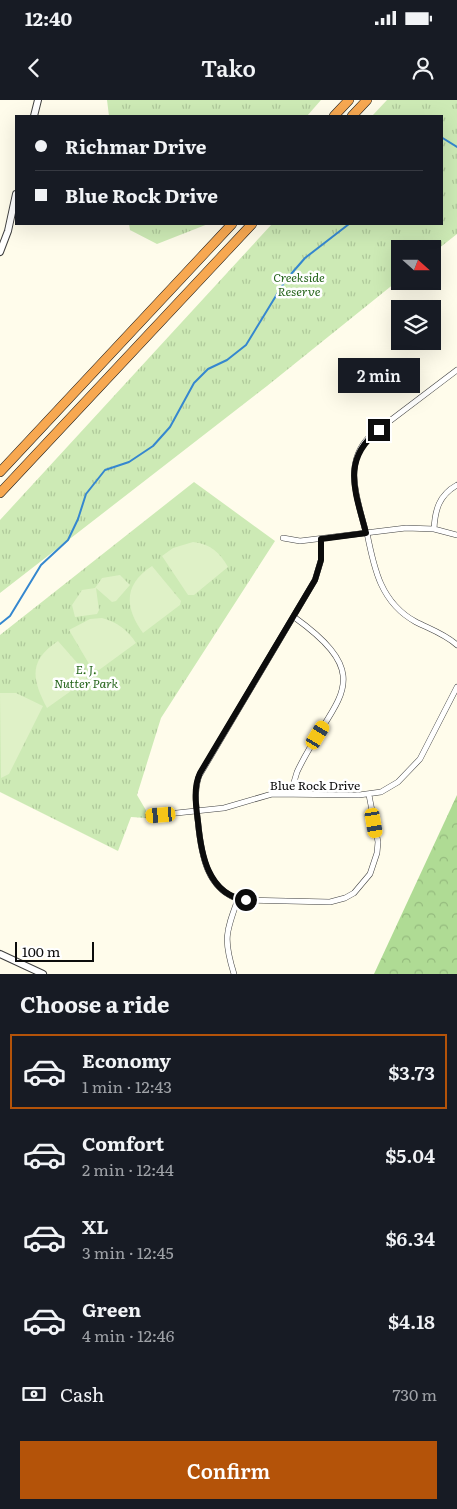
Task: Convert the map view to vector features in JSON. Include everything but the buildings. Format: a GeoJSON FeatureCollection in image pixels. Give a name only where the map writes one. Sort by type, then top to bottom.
{"type":"FeatureCollection","features":[{"type":"Feature","properties":{"kind":"highway"},"geometry":{"type":"LineString","coordinates":[[335,115],[349,100]]}},
{"type":"Feature","properties":{"kind":"highway"},"geometry":{"type":"LineString","coordinates":[[353,115],[367,100]]}},
{"type":"Feature","properties":{"kind":"highway"},"geometry":{"type":"LineString","coordinates":[[0,472],[231,225]]}},
{"type":"Feature","properties":{"kind":"highway"},"geometry":{"type":"LineString","coordinates":[[0,493],[251,225]]}},
{"type":"Feature","properties":{"kind":"street"},"geometry":{"type":"LineString","coordinates":[[34,115],[38,100]]}},
{"type":"Feature","properties":{"kind":"street"},"geometry":{"type":"LineString","coordinates":[[0,252],[8,231],[15,199]]}},
{"type":"Feature","properties":{"kind":"street"},"geometry":{"type":"LineString","coordinates":[[457,370],[370,436],[359,449],[355,461],[354,480],[366,533],[381,585],[392,604],[409,618],[446,636],[457,645]]}},
{"type":"Feature","properties":{"kind":"street"},"geometry":{"type":"LineString","coordinates":[[434,529],[438,504],[457,485]]}},
{"type":"Feature","properties":{"kind":"street"},"geometry":{"type":"LineString","coordinates":[[283,538],[300,541],[406,528],[434,529],[457,535]]}},
{"type":"Feature","properties":{"kind":"street"},"geometry":{"type":"LineString","coordinates":[[321,539],[321,560],[318,574],[294,618],[200,773],[196,788],[196,812],[201,850],[206,868],[219,886],[238,899],[330,902],[345,898],[354,893],[370,874],[377,853],[378,842],[369,795]]}},
{"type":"Feature","properties":{"kind":"street"},"geometry":{"type":"LineString","coordinates":[[294,618],[327,646],[339,662],[344,677],[341,697],[297,772],[294,782],[296,793]]}},
{"type":"Feature","properties":{"kind":"street","name":"Blue Rock Drive"},"geometry":{"type":"LineString","coordinates":[[148,816],[224,808],[266,795],[296,793],[369,795],[382,792],[398,782],[420,759],[457,688]]}},
{"type":"Feature","properties":{"kind":"street"},"geometry":{"type":"LineString","coordinates":[[234,974],[226,940],[228,927],[238,899]]}},
{"type":"Feature","properties":{"kind":"street"},"geometry":{"type":"LineString","coordinates":[[0,954],[43,974]]}},
{"type":"Feature","properties":{"kind":"green space"},"geometry":{"type":"Polygon","coordinates":[[[107,100],[321,100],[308,115],[109,115],[107,100]]]}},
{"type":"Feature","properties":{"kind":"green space","name":"Creekside Reserve"},"geometry":{"type":"Polygon","coordinates":[[[387,100],[457,100],[457,234],[441,247],[441,240],[391,240],[391,286],[267,386],[0,593],[0,520],[271,225],[443,225],[443,115],[373,115],[387,100]]]}},
{"type":"Feature","properties":{"kind":"green space"},"geometry":{"type":"Polygon","coordinates":[[[129,225],[205,225],[157,244],[130,230],[129,225]]]}},
{"type":"Feature","properties":{"kind":"green space","name":"E. J. Nutter Park"},"geometry":{"type":"Polygon","coordinates":[[[194,482],[275,541],[161,718],[137,795],[147,812],[146,818],[131,817],[118,851],[0,792],[0,635],[194,482]]]}},
{"type":"Feature","properties":{"kind":"green space"},"geometry":{"type":"Polygon","coordinates":[[[193,542],[210,547],[222,557],[228,567],[194,595],[188,595],[162,556],[173,548],[193,542]]]}},
{"type":"Feature","properties":{"kind":"green space"},"geometry":{"type":"Polygon","coordinates":[[[152,566],[181,601],[180,605],[143,633],[132,614],[130,597],[136,580],[152,566]]]}},
{"type":"Feature","properties":{"kind":"green space"},"geometry":{"type":"Polygon","coordinates":[[[120,575],[130,585],[116,601],[112,602],[96,588],[99,610],[97,614],[75,617],[72,605],[82,590],[95,588],[102,578],[120,575]]]}},
{"type":"Feature","properties":{"kind":"green space"},"geometry":{"type":"Polygon","coordinates":[[[102,618],[122,627],[136,643],[99,670],[92,669],[69,630],[90,619],[102,618]]]}},
{"type":"Feature","properties":{"kind":"green space"},"geometry":{"type":"Polygon","coordinates":[[[58,641],[87,674],[85,681],[47,708],[36,679],[37,663],[48,648],[58,641]]]}},
{"type":"Feature","properties":{"kind":"green space"},"geometry":{"type":"Polygon","coordinates":[[[0,693],[16,693],[43,706],[9,774],[1,778],[0,693]]]}},
{"type":"Feature","properties":{"kind":"green space"},"geometry":{"type":"Polygon","coordinates":[[[457,795],[457,974],[374,974],[457,795]]]}},
{"type":"Feature","properties":{"kind":"waterway"},"geometry":{"type":"LineString","coordinates":[[443,138],[457,147]]}},
{"type":"Feature","properties":{"kind":"waterway"},"geometry":{"type":"LineString","coordinates":[[0,624],[10,616],[41,565],[68,540],[78,519],[86,494],[105,470],[129,462],[153,446],[170,427],[194,383],[208,369],[227,360],[246,345],[285,281],[305,258],[348,225]]}},
{"type":"Feature","properties":{"kind":"route"},"geometry":{"type":"LineString","coordinates":[[246,900],[233,897],[224,890],[212,878],[206,868],[201,850],[196,812],[196,784],[200,773],[277,647],[315,580],[320,567],[321,539],[366,533],[355,489],[355,461],[359,449],[379,430]]}}]}
